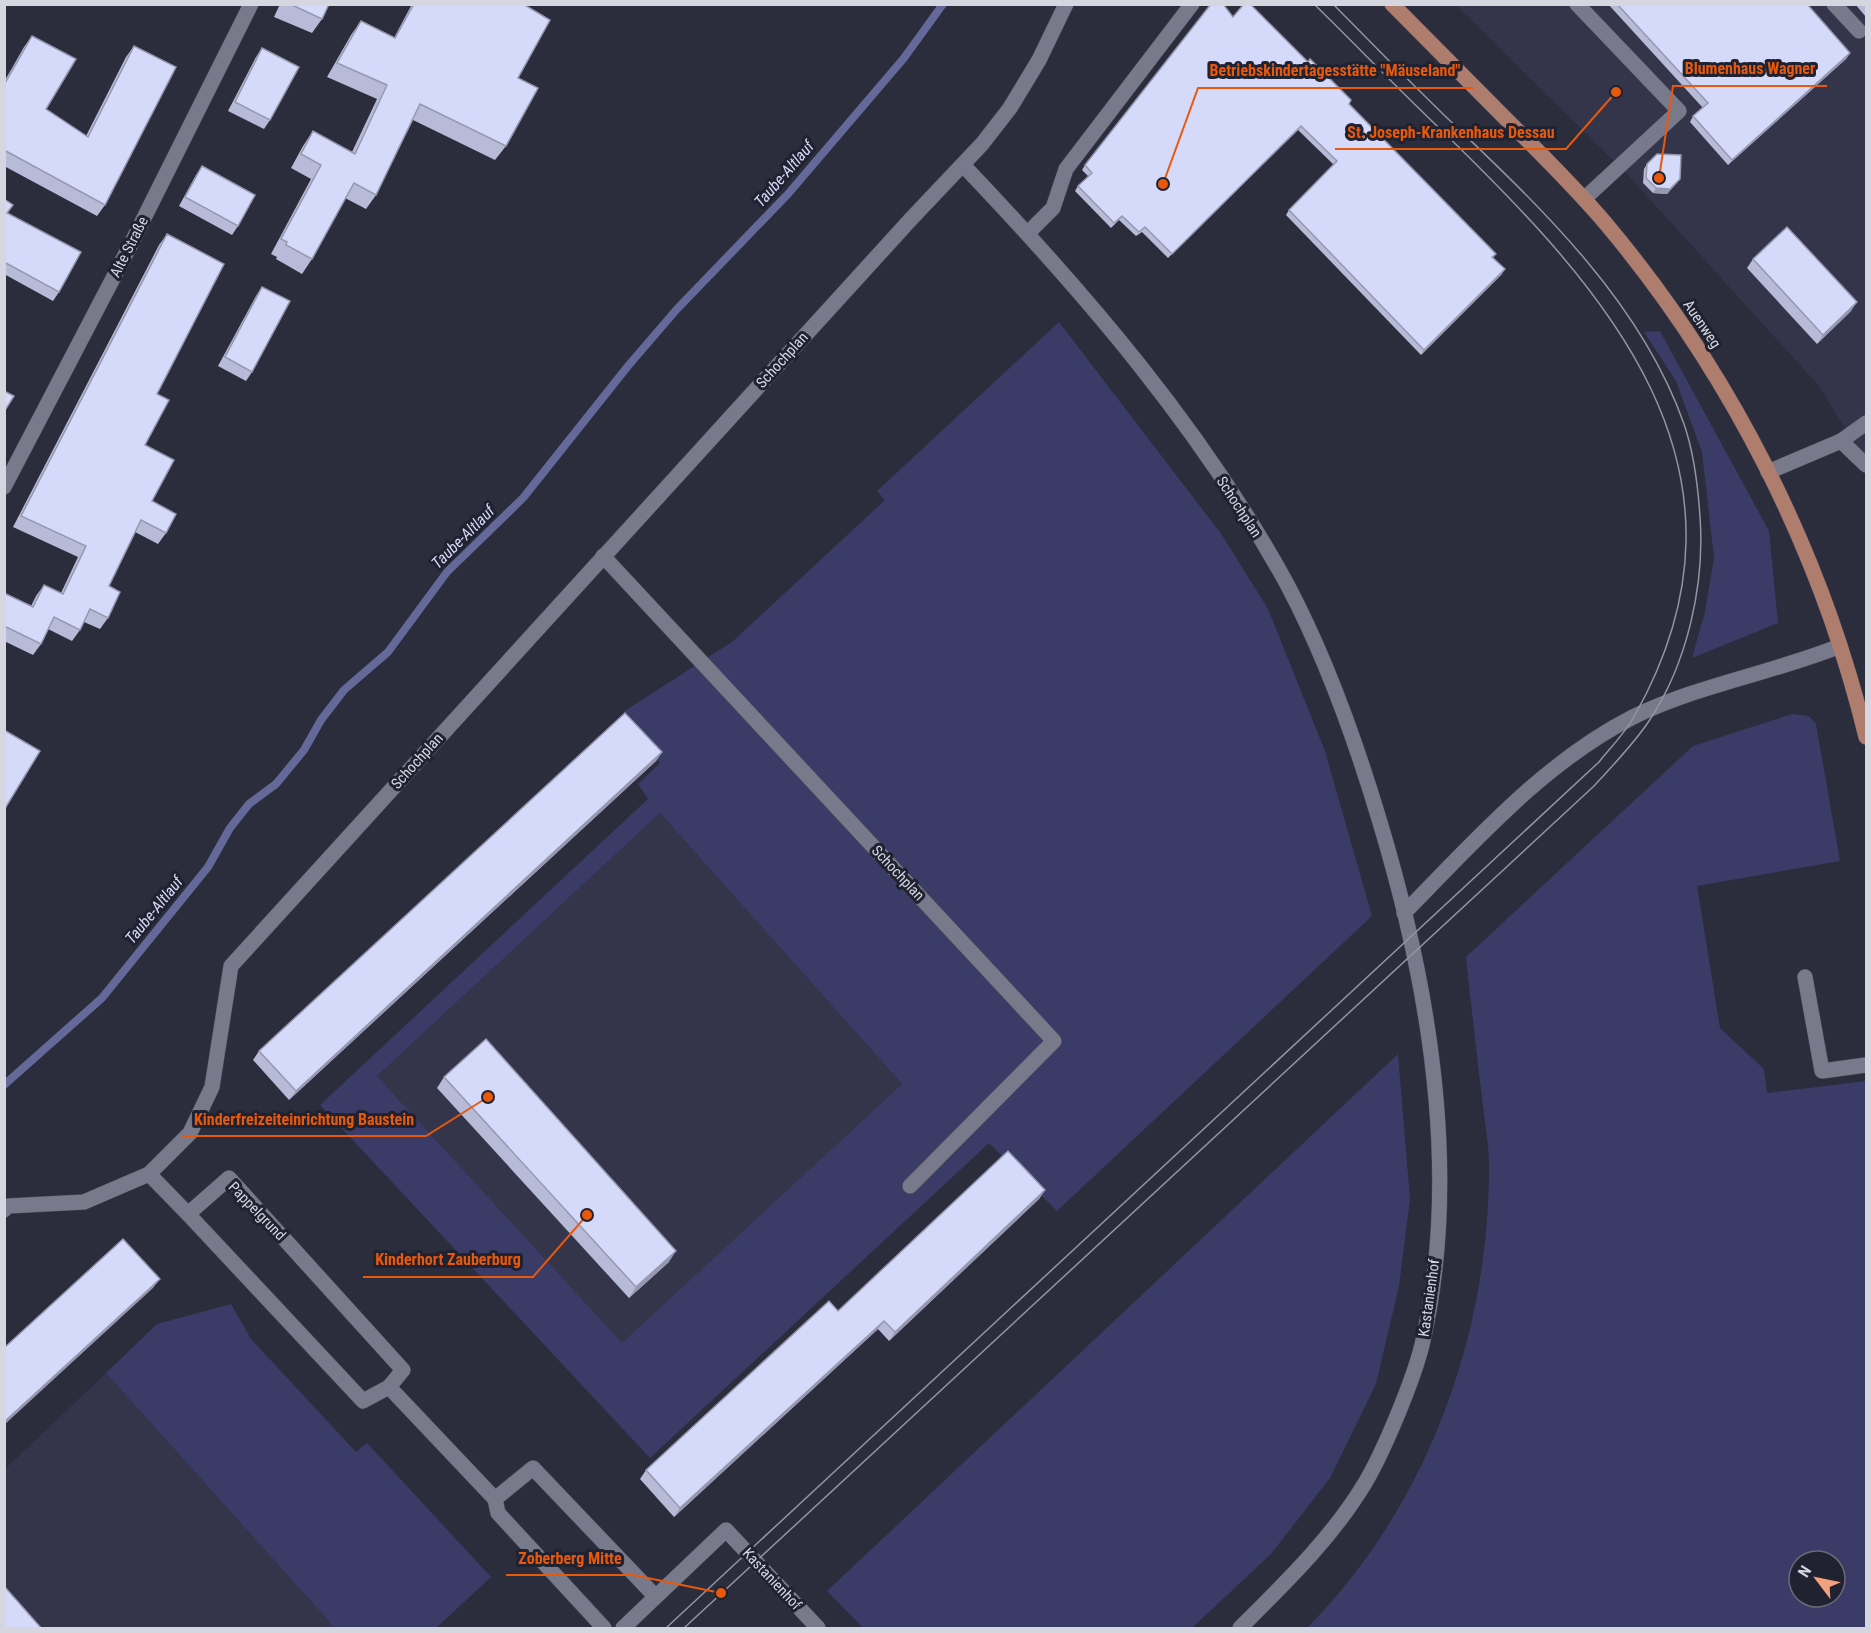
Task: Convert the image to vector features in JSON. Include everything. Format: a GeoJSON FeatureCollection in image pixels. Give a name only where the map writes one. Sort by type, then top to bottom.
{"type":"FeatureCollection","features":[{"type":"Feature","properties":{"kind":"main road","name":"Auenweg"},"geometry":{"type":"LineString","coordinates":[[1392,4],[1584,199],[1614,234],[1698,349],[1768,471],[1791,518],[1840,646],[1866,737]]}},
{"type":"Feature","properties":{"kind":"street","name":"Alte Straße"},"geometry":{"type":"LineString","coordinates":[[4,488],[132,242],[251,4]]}},
{"type":"Feature","properties":{"kind":"street","name":"Schochplan"},"geometry":{"type":"LineString","coordinates":[[149,1174],[190,1133],[212,1087],[231,966],[603,556],[963,165],[989,135],[1027,81],[1066,4]]}},
{"type":"Feature","properties":{"kind":"street"},"geometry":{"type":"LineString","coordinates":[[1028,233],[1053,208],[1066,169],[1192,4]]}},
{"type":"Feature","properties":{"kind":"street"},"geometry":{"type":"LineString","coordinates":[[1577,4],[1679,111],[1584,199]]}},
{"type":"Feature","properties":{"kind":"street"},"geometry":{"type":"LineString","coordinates":[[1834,4],[1859,31]]}},
{"type":"Feature","properties":{"kind":"street","name":"Schochplan"},"geometry":{"type":"LineString","coordinates":[[963,165],[1028,233],[1158,388],[1252,524],[1288,587],[1319,650],[1351,729],[1393,864],[1404,913]]}},
{"type":"Feature","properties":{"kind":"street"},"geometry":{"type":"LineString","coordinates":[[1768,471],[1841,441],[1866,423]]}},
{"type":"Feature","properties":{"kind":"street"},"geometry":{"type":"LineString","coordinates":[[1841,441],[1866,465]]}},
{"type":"Feature","properties":{"kind":"street","name":"Schochplan"},"geometry":{"type":"LineString","coordinates":[[603,556],[1054,1041],[910,1186]]}},
{"type":"Feature","properties":{"kind":"street"},"geometry":{"type":"LineString","coordinates":[[1404,913],[1525,796],[1576,752],[1606,732],[1657,706],[1840,646]]}},
{"type":"Feature","properties":{"kind":"street","name":"Kastanienhof"},"geometry":{"type":"LineString","coordinates":[[1240,1629],[1338,1524],[1367,1480],[1400,1406],[1421,1347],[1438,1229],[1437,1140],[1431,1048],[1404,913]]}},
{"type":"Feature","properties":{"kind":"street"},"geometry":{"type":"LineString","coordinates":[[1805,977],[1822,1071],[1866,1065]]}},
{"type":"Feature","properties":{"kind":"street"},"geometry":{"type":"LineString","coordinates":[[6,1208],[84,1202],[149,1174],[363,1401],[389,1387],[495,1499],[498,1513],[604,1629]]}},
{"type":"Feature","properties":{"kind":"street","name":"Pappelgrund"},"geometry":{"type":"LineString","coordinates":[[188,1214],[230,1178],[403,1370],[389,1387]]}},
{"type":"Feature","properties":{"kind":"street"},"geometry":{"type":"LineString","coordinates":[[495,1499],[533,1468],[655,1596],[623,1629]]}},
{"type":"Feature","properties":{"kind":"street","name":"Kastanienhof"},"geometry":{"type":"LineString","coordinates":[[655,1596],[726,1530],[818,1629]]}},
{"type":"Feature","properties":{"kind":"shaded area"},"geometry":{"type":"Polygon","coordinates":[[[1456,5],[1866,5],[1866,463],[1819,386],[1626,173],[1456,5]]]}},
{"type":"Feature","properties":{"kind":"shaded area"},"geometry":{"type":"Polygon","coordinates":[[[1059,322],[1222,535],[1268,609],[1325,751],[1372,916],[1057,1211],[989,1143],[650,1458],[320,1105],[648,799],[638,784],[660,763],[623,712],[732,642],[885,500],[877,491],[1059,322]],[[660,813],[377,1076],[622,1343],[902,1084],[660,813]]]}},
{"type":"Feature","properties":{"kind":"shaded area"},"geometry":{"type":"Polygon","coordinates":[[[1660,331],[1769,531],[1778,623],[1692,658],[1705,612],[1714,558],[1702,452],[1676,381],[1644,332],[1660,331]]]}},
{"type":"Feature","properties":{"kind":"shaded area"},"geometry":{"type":"Polygon","coordinates":[[[1792,714],[1809,716],[1816,724],[1840,861],[1697,886],[1720,1028],[1764,1069],[1767,1093],[1866,1081],[1866,1628],[1307,1628],[1349,1580],[1386,1528],[1418,1473],[1443,1414],[1463,1354],[1478,1291],[1486,1228],[1489,1164],[1466,957],[1693,746],[1792,714]]]}},
{"type":"Feature","properties":{"kind":"shaded area"},"geometry":{"type":"Polygon","coordinates":[[[660,813],[902,1084],[622,1344],[377,1076],[660,813]]]}},
{"type":"Feature","properties":{"kind":"shaded area"},"geometry":{"type":"Polygon","coordinates":[[[1398,1054],[1410,1199],[1399,1286],[1376,1384],[1330,1478],[1271,1554],[1192,1628],[863,1628],[827,1591],[1398,1054]]]}},
{"type":"Feature","properties":{"kind":"shaded area"},"geometry":{"type":"Polygon","coordinates":[[[231,1304],[251,1339],[356,1452],[367,1443],[491,1577],[436,1628],[335,1628],[106,1373],[157,1324],[231,1304]]]}},
{"type":"Feature","properties":{"kind":"shaded area"},"geometry":{"type":"Polygon","coordinates":[[[106,1373],[335,1628],[25,1628],[5,1606],[5,1469],[106,1373]]]}},
{"type":"Feature","properties":{"kind":"building"},"geometry":{"type":"Polygon","coordinates":[[[290,4],[329,4],[322,19],[290,4]]]}},
{"type":"Feature","properties":{"kind":"building"},"geometry":{"type":"Polygon","coordinates":[[[414,4],[523,4],[550,20],[518,78],[538,88],[506,146],[420,104],[376,195],[354,183],[312,259],[286,245],[287,242],[281,239],[321,165],[301,154],[313,131],[355,154],[387,85],[337,63],[361,21],[395,38],[414,4]]]}},
{"type":"Feature","properties":{"kind":"building"},"geometry":{"type":"Polygon","coordinates":[[[1211,4],[1223,4],[1233,17],[1244,4],[1250,4],[1308,62],[1310,59],[1351,100],[1349,104],[1496,254],[1492,257],[1505,269],[1424,350],[1289,210],[1337,161],[1301,126],[1172,254],[1145,227],[1139,232],[1122,216],[1114,223],[1078,186],[1092,173],[1085,165],[1211,4]]]}},
{"type":"Feature","properties":{"kind":"building"},"geometry":{"type":"Polygon","coordinates":[[[1617,4],[1807,4],[1850,53],[1732,160],[1693,116],[1708,103],[1617,4]]]}},
{"type":"Feature","properties":{"kind":"building"},"geometry":{"type":"Polygon","coordinates":[[[32,36],[76,59],[46,109],[88,137],[134,46],[176,67],[105,205],[4,150],[4,85],[32,36]]]}},
{"type":"Feature","properties":{"kind":"building"},"geometry":{"type":"Polygon","coordinates":[[[262,48],[299,67],[270,120],[235,102],[262,48]]]}},
{"type":"Feature","properties":{"kind":"building"},"geometry":{"type":"Polygon","coordinates":[[[1657,154],[1681,155],[1680,179],[1670,189],[1656,188],[1646,178],[1647,164],[1657,154]]]}},
{"type":"Feature","properties":{"kind":"building"},"geometry":{"type":"Polygon","coordinates":[[[202,166],[255,195],[238,226],[185,197],[202,166]]]}},
{"type":"Feature","properties":{"kind":"building"},"geometry":{"type":"Polygon","coordinates":[[[4,199],[13,205],[7,213],[81,252],[59,292],[4,262],[4,199]]]}},
{"type":"Feature","properties":{"kind":"building"},"geometry":{"type":"Polygon","coordinates":[[[1787,227],[1857,302],[1823,335],[1753,259],[1787,227]]]}},
{"type":"Feature","properties":{"kind":"building"},"geometry":{"type":"Polygon","coordinates":[[[167,234],[224,264],[157,394],[169,400],[145,445],[174,460],[152,501],[176,514],[166,533],[141,520],[109,586],[120,592],[108,618],[90,609],[80,630],[54,617],[41,644],[4,626],[4,593],[33,607],[44,585],[63,594],[86,546],[21,516],[167,234]]]}},
{"type":"Feature","properties":{"kind":"building"},"geometry":{"type":"Polygon","coordinates":[[[262,287],[290,301],[252,372],[225,357],[262,287]]]}},
{"type":"Feature","properties":{"kind":"building"},"geometry":{"type":"Polygon","coordinates":[[[4,391],[14,396],[4,412],[4,391]]]}},
{"type":"Feature","properties":{"kind":"building"},"geometry":{"type":"Polygon","coordinates":[[[625,713],[662,752],[296,1091],[259,1051],[625,713]]]}},
{"type":"Feature","properties":{"kind":"building"},"geometry":{"type":"Polygon","coordinates":[[[4,730],[40,751],[4,810],[4,730]]]}},
{"type":"Feature","properties":{"kind":"building"},"geometry":{"type":"Polygon","coordinates":[[[486,1039],[676,1251],[636,1287],[444,1077],[486,1039]]]}},
{"type":"Feature","properties":{"kind":"building"},"geometry":{"type":"Polygon","coordinates":[[[1008,1151],[1045,1190],[895,1332],[884,1321],[680,1508],[646,1470],[829,1301],[838,1311],[1008,1151]]]}},
{"type":"Feature","properties":{"kind":"building"},"geometry":{"type":"Polygon","coordinates":[[[123,1239],[160,1279],[4,1422],[4,1348],[123,1239]]]}},
{"type":"Feature","properties":{"kind":"building"},"geometry":{"type":"Polygon","coordinates":[[[4,1586],[42,1629],[4,1629],[4,1586]]]}},
{"type":"Feature","properties":{"kind":"waterway","name":"Taube-Altlauf"},"geometry":{"type":"LineString","coordinates":[[4,1085],[102,998],[208,867],[230,828],[249,804],[276,784],[304,750],[321,720],[344,690],[388,652],[447,572],[523,498],[628,366],[677,309],[788,194],[904,58],[943,4]]}},
{"type":"Feature","properties":{"kind":"tram line"},"geometry":{"type":"LineString","coordinates":[[666,1628],[1599,762],[1635,715],[1673,625],[1686,542],[1677,463],[1651,389],[1610,318],[1558,251],[1498,187],[1314,4]]}},
{"type":"Feature","properties":{"kind":"tram line"},"geometry":{"type":"LineString","coordinates":[[684,1628],[1594,786],[1643,730],[1674,675],[1691,623],[1701,543],[1698,493],[1690,446],[1684,424],[1665,378],[1641,336],[1613,295],[1582,256],[1515,183],[1333,4]]}},
{"type":"Feature","properties":{"kind":"place","name":"St. Joseph-Krankenhaus Dessau"},"geometry":{"type":"Point","coordinates":[1616,92]}},
{"type":"Feature","properties":{"kind":"place","name":"Blumenhaus Wagner"},"geometry":{"type":"Point","coordinates":[1659,178]}},
{"type":"Feature","properties":{"kind":"place","name":"Betriebskindertagesstätte \"Mäuseland\""},"geometry":{"type":"Point","coordinates":[1163,184]}},
{"type":"Feature","properties":{"kind":"place","name":"Kinderfreizeiteinrichtung Baustein"},"geometry":{"type":"Point","coordinates":[488,1097]}},
{"type":"Feature","properties":{"kind":"place","name":"Kinderhort Zauberburg"},"geometry":{"type":"Point","coordinates":[587,1215]}},
{"type":"Feature","properties":{"kind":"place","name":"Zoberberg Mitte"},"geometry":{"type":"Point","coordinates":[721,1593]}}]}
